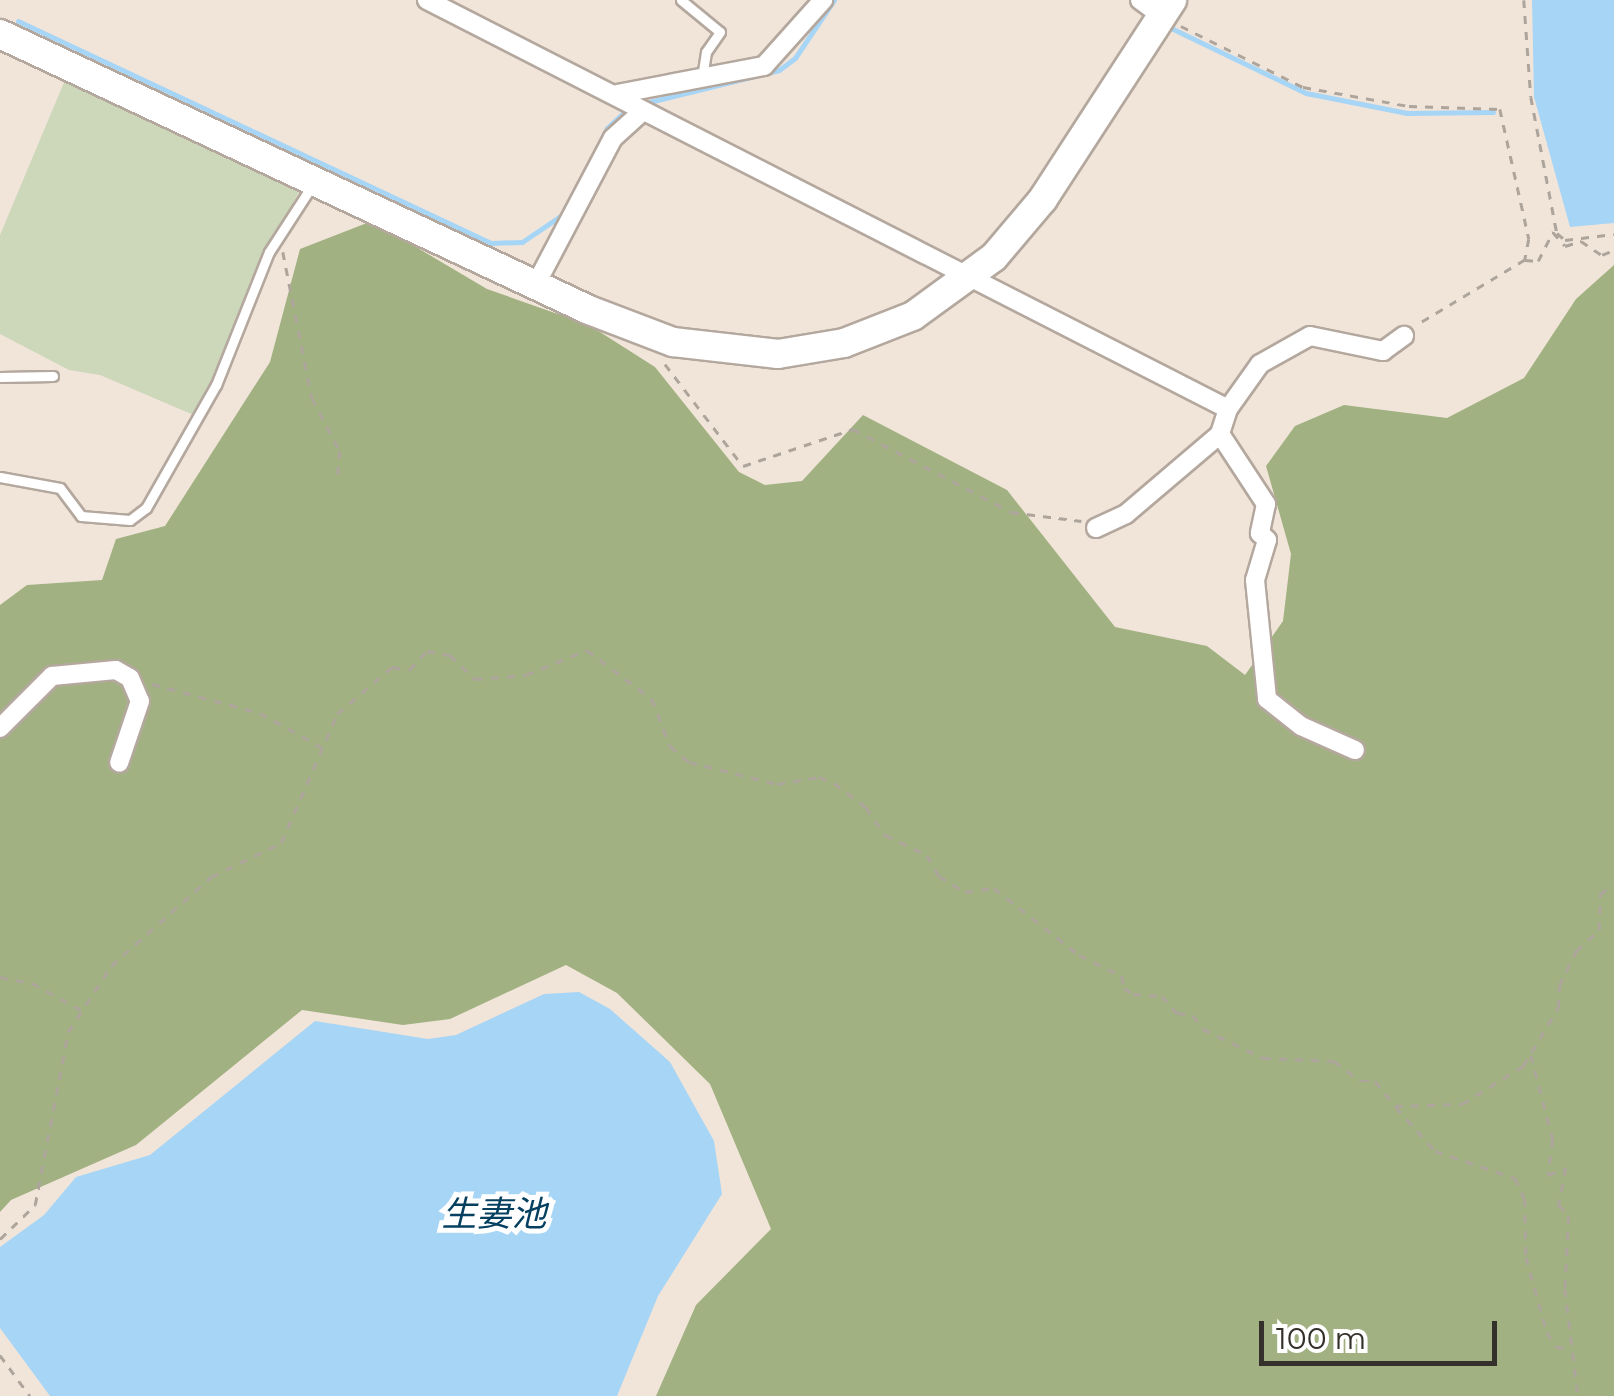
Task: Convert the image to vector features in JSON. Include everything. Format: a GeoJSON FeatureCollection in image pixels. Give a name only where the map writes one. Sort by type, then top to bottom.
{"type":"FeatureCollection","features":[{"type":"Feature","properties":{"kind":"street"},"geometry":{"type":"LineString","coordinates":[[427,0],[1228,409]]}},
{"type":"Feature","properties":{"kind":"street"},"geometry":{"type":"LineString","coordinates":[[617,94],[764,66],[823,0]]}},
{"type":"Feature","properties":{"kind":"street"},"geometry":{"type":"LineString","coordinates":[[0,34],[536,284],[673,342],[778,354],[890,327],[971,278],[1043,199],[1158,5]]}},
{"type":"Feature","properties":{"kind":"street"},"geometry":{"type":"LineString","coordinates":[[536,284],[613,138],[642,112]]}},
{"type":"Feature","properties":{"kind":"street"},"geometry":{"type":"LineString","coordinates":[[1096,528],[1126,514],[1220,434],[1228,409],[1260,364],[1310,336],[1383,352],[1404,336]]}},
{"type":"Feature","properties":{"kind":"street"},"geometry":{"type":"LineString","coordinates":[[1220,434],[1259,487],[1266,504],[1256,539],[1267,540],[1255,580],[1267,699],[1301,726],[1355,750]]}},
{"type":"Feature","properties":{"kind":"street"},"geometry":{"type":"LineString","coordinates":[[0,728],[52,676],[88,668],[130,678],[140,714],[119,763]]}},
{"type":"Feature","properties":{"kind":"lane"},"geometry":{"type":"LineString","coordinates":[[680,0],[720,32],[706,52],[702,79]]}},
{"type":"Feature","properties":{"kind":"lane"},"geometry":{"type":"LineString","coordinates":[[0,477],[60,488],[81,516],[130,520],[146,508],[216,385],[280,235],[314,180]]}},
{"type":"Feature","properties":{"kind":"lane"},"geometry":{"type":"LineString","coordinates":[[0,376],[54,376]]}},
{"type":"Feature","properties":{"kind":"path"},"geometry":{"type":"LineString","coordinates":[[1524,0],[1531,97],[1557,233],[1565,246],[1581,241],[1602,255],[1614,250]]}},
{"type":"Feature","properties":{"kind":"path"},"geometry":{"type":"LineString","coordinates":[[1158,5],[1303,87],[1409,106],[1500,109],[1529,238],[1524,260]]}},
{"type":"Feature","properties":{"kind":"path"},"geometry":{"type":"LineString","coordinates":[[1557,233],[1565,240],[1614,234]]}},
{"type":"Feature","properties":{"kind":"path"},"geometry":{"type":"LineString","coordinates":[[1404,336],[1524,260],[1538,262],[1557,233]]}},
{"type":"Feature","properties":{"kind":"path"},"geometry":{"type":"LineString","coordinates":[[280,235],[312,398],[340,451],[338,475]]}},
{"type":"Feature","properties":{"kind":"path"},"geometry":{"type":"LineString","coordinates":[[672,353],[664,368],[743,466],[854,429],[1010,512],[1068,514],[1096,528]]}},
{"type":"Feature","properties":{"kind":"path"},"geometry":{"type":"LineString","coordinates":[[0,1238],[35,1205],[57,1068],[68,1032],[110,966],[149,926],[211,877],[281,843],[336,714],[392,667],[409,670],[427,651],[450,655],[475,679],[526,675],[546,662],[587,650],[652,699],[670,746],[689,762],[777,784],[819,776],[834,783],[866,807],[885,835],[928,854],[939,876],[965,892],[994,888],[1079,954],[1122,976],[1124,988],[1132,994],[1162,996],[1177,1013],[1193,1014],[1204,1029],[1263,1058],[1334,1061],[1361,1081],[1375,1081],[1436,1151],[1516,1178],[1526,1200],[1522,1232],[1547,1332],[1556,1346],[1568,1348]]}},
{"type":"Feature","properties":{"kind":"path"},"geometry":{"type":"LineString","coordinates":[[130,678],[260,712],[322,748]]}},
{"type":"Feature","properties":{"kind":"path"},"geometry":{"type":"LineString","coordinates":[[1395,1106],[1462,1104],[1514,1075],[1558,1008],[1559,986],[1576,951],[1599,930],[1600,894],[1614,884]]}},
{"type":"Feature","properties":{"kind":"path"},"geometry":{"type":"LineString","coordinates":[[0,977],[32,983],[82,1011]]}},
{"type":"Feature","properties":{"kind":"path"},"geometry":{"type":"LineString","coordinates":[[1531,1054],[1553,1140],[1548,1175],[1566,1168],[1559,1205],[1569,1216],[1568,1348],[1578,1396]]}},
{"type":"Feature","properties":{"kind":"path"},"geometry":{"type":"LineString","coordinates":[[0,1355],[30,1396]]}},
{"type":"Feature","properties":{"kind":"green space"},"geometry":{"type":"Polygon","coordinates":[[[65,80],[300,190],[250,282],[229,364],[203,419],[100,375],[69,370],[0,334],[0,235],[65,80]]]}},
{"type":"Feature","properties":{"kind":"green space"},"geometry":{"type":"Polygon","coordinates":[[[372,221],[487,289],[589,325],[655,367],[739,472],[765,485],[802,481],[863,415],[1007,490],[1115,627],[1207,646],[1245,675],[1283,621],[1291,554],[1266,466],[1295,426],[1344,405],[1447,418],[1524,378],[1576,299],[1614,265],[1614,1396],[656,1396],[696,1305],[771,1229],[710,1084],[617,993],[566,965],[450,1019],[403,1025],[302,1010],[136,1145],[11,1200],[0,1212],[0,605],[27,585],[102,580],[116,539],[165,526],[270,362],[300,249],[372,221]]]}},
{"type":"Feature","properties":{"kind":"water"},"geometry":{"type":"Polygon","coordinates":[[[1532,0],[1614,0],[1614,223],[1570,227],[1534,97],[1532,0]]]}},
{"type":"Feature","properties":{"kind":"water","name":"生妻池"},"geometry":{"type":"Polygon","coordinates":[[[579,992],[610,1009],[670,1062],[714,1141],[722,1194],[658,1296],[617,1396],[50,1396],[0,1328],[0,1247],[44,1215],[76,1177],[150,1155],[315,1021],[428,1039],[456,1035],[544,994],[579,992]]]}},
{"type":"Feature","properties":{"kind":"waterway"},"geometry":{"type":"LineString","coordinates":[[645,103],[779,70],[795,58],[834,0]]}},
{"type":"Feature","properties":{"kind":"waterway"},"geometry":{"type":"LineString","coordinates":[[18,21],[491,243],[522,242],[565,213]]}},
{"type":"Feature","properties":{"kind":"waterway"},"geometry":{"type":"LineString","coordinates":[[1173,29],[1306,93],[1407,113],[1493,112]]}},
{"type":"Feature","properties":{"kind":"waterway"},"geometry":{"type":"LineString","coordinates":[[585,172],[607,128],[624,112]]}}]}
